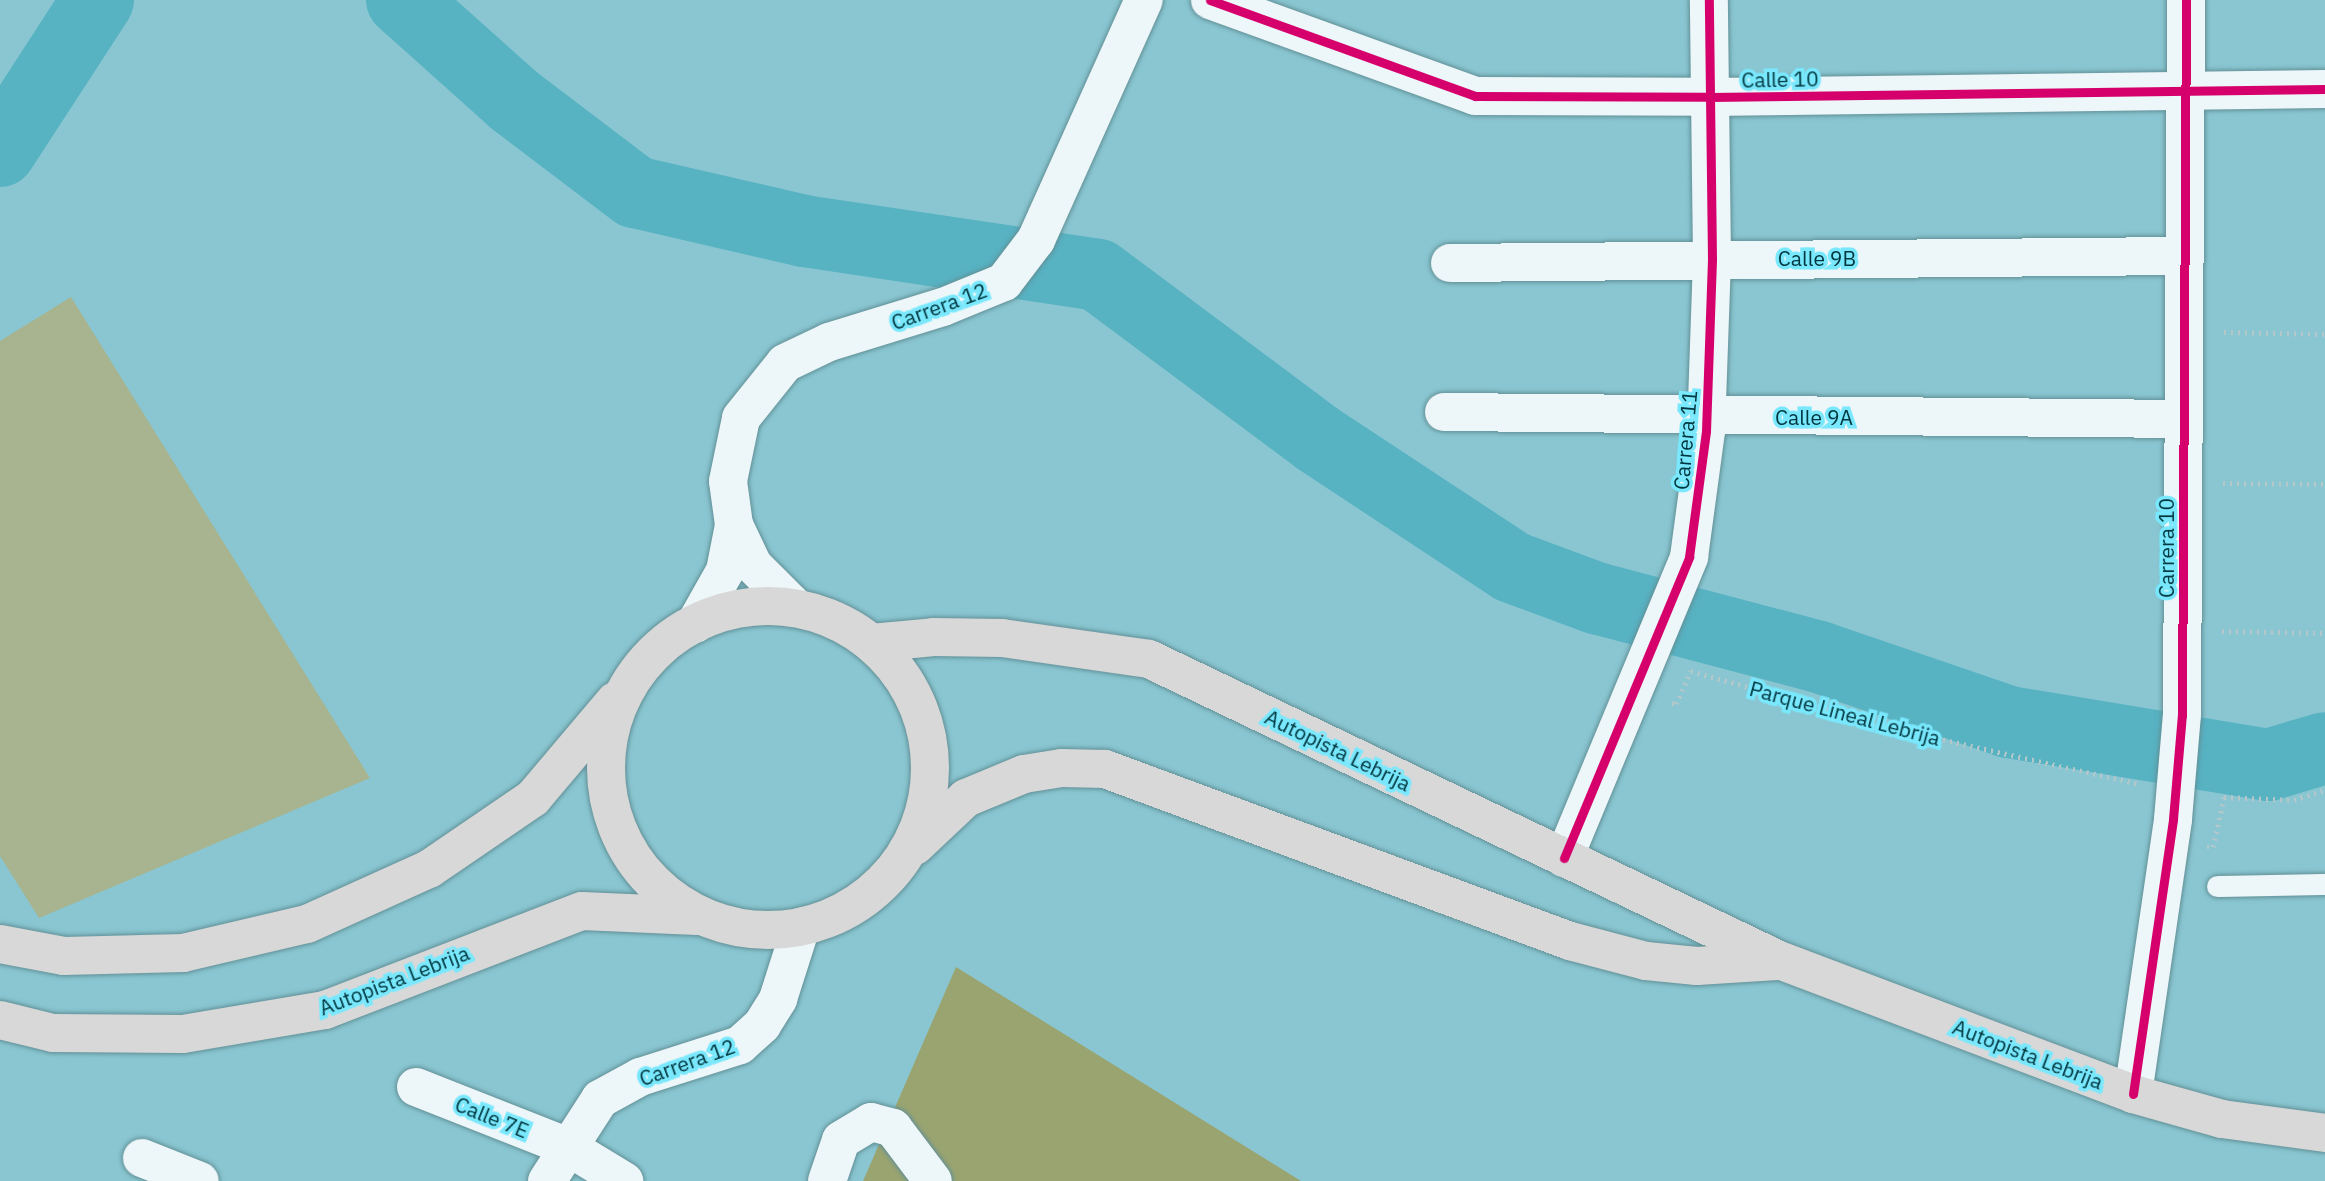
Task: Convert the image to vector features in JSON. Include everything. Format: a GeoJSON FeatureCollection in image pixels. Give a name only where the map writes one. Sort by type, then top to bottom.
{"type":"FeatureCollection","features":[{"type":"Feature","properties":{"kind":"highway"},"geometry":{"type":"LineString","coordinates":[[0,944],[64,957],[183,953],[307,924],[429,869],[533,798],[655,651],[695,624],[727,611],[796,608],[836,621],[872,643],[903,677],[923,719],[931,765],[926,811],[906,853],[887,880],[862,901],[801,927],[745,928],[702,917],[663,893],[633,860],[613,819],[605,775],[608,742],[626,688]]}},
{"type":"Feature","properties":{"kind":"highway","name":"Autopista Lebrija"},"geometry":{"type":"LineString","coordinates":[[872,643],[934,637],[1002,638],[1149,659],[1779,960],[2133,1094],[2222,1119],[2325,1133]]}},
{"type":"Feature","properties":{"kind":"highway","name":"Autopista Lebrija"},"geometry":{"type":"LineString","coordinates":[[906,853],[966,798],[1024,774],[1062,768],[1105,769],[1570,941],[1646,961],[1697,966],[1779,960]]}},
{"type":"Feature","properties":{"kind":"highway","name":"Autopista Lebrija"},"geometry":{"type":"LineString","coordinates":[[0,1020],[53,1033],[183,1034],[325,1010],[582,911],[702,917]]}},
{"type":"Feature","properties":{"kind":"street","name":"Carrera 12"},"geometry":{"type":"LineString","coordinates":[[695,624],[725,571],[734,525],[729,481],[741,418],[785,363],[829,342],[943,307],[1004,282],[1036,240],[1144,0]]}},
{"type":"Feature","properties":{"kind":"street","name":"Calle 10"},"geometry":{"type":"LineString","coordinates":[[1210,0],[1475,96],[1710,97],[2325,89]]}},
{"type":"Feature","properties":{"kind":"street","name":"Carrera 11"},"geometry":{"type":"LineString","coordinates":[[1564,858],[1689,557],[1707,416],[1713,259],[1709,0]]}},
{"type":"Feature","properties":{"kind":"street","name":"Carrera 10"},"geometry":{"type":"LineString","coordinates":[[2133,1094],[2173,819],[2182,715],[2186,0]]}},
{"type":"Feature","properties":{"kind":"street","name":"Calle 9B"},"geometry":{"type":"LineString","coordinates":[[1450,263],[2184,256]]}},
{"type":"Feature","properties":{"kind":"street","name":"Calle 9A"},"geometry":{"type":"LineString","coordinates":[[1444,412],[2183,419]]}},
{"type":"Feature","properties":{"kind":"street","name":"Carrera 12"},"geometry":{"type":"LineString","coordinates":[[734,525],[752,565],[796,608]]}},
{"type":"Feature","properties":{"kind":"street","name":"Carrera 12"},"geometry":{"type":"LineString","coordinates":[[547,1181],[600,1099],[640,1077],[740,1045],[762,1025],[778,999],[801,927]]}},
{"type":"Feature","properties":{"kind":"street","name":"Calle 7E"},"geometry":{"type":"LineString","coordinates":[[416,1087],[568,1147],[624,1181]]}},
{"type":"Feature","properties":{"kind":"street"},"geometry":{"type":"LineString","coordinates":[[827,1181],[841,1140],[872,1122],[892,1128],[933,1181]]}},
{"type":"Feature","properties":{"kind":"street"},"geometry":{"type":"LineString","coordinates":[[142,1159],[200,1181]]}},
{"type":"Feature","properties":{"kind":"lane"},"geometry":{"type":"LineString","coordinates":[[2217,886],[2325,884]]}},
{"type":"Feature","properties":{"kind":"path"},"geometry":{"type":"LineString","coordinates":[[2184,331],[2325,334]]}},
{"type":"Feature","properties":{"kind":"path"},"geometry":{"type":"LineString","coordinates":[[2183,482],[2325,484]]}},
{"type":"Feature","properties":{"kind":"path"},"geometry":{"type":"LineString","coordinates":[[2183,630],[2325,632]]}},
{"type":"Feature","properties":{"kind":"green space"},"geometry":{"type":"Polygon","coordinates":[[[71,297],[370,778],[39,918],[0,856],[0,341],[71,297]]]}},
{"type":"Feature","properties":{"kind":"green space"},"geometry":{"type":"Polygon","coordinates":[[[956,967],[1301,1181],[863,1181],[956,967]]]}},
{"type":"Feature","properties":{"kind":"waterway"},"geometry":{"type":"LineString","coordinates":[[0,151],[98,0]]}},
{"type":"Feature","properties":{"kind":"waterway"},"geometry":{"type":"LineString","coordinates":[[402,0],[515,101],[635,192],[804,231],[1098,275],[1318,439],[1512,567],[1596,598],[1819,657],[2009,722],[2268,765],[2325,748]]}},
{"type":"Feature","properties":{"kind":"cycle path"},"geometry":{"type":"LineString","coordinates":[[1210,0],[1475,96],[1710,97],[2325,89]]}},
{"type":"Feature","properties":{"kind":"cycle path"},"geometry":{"type":"LineString","coordinates":[[1564,858],[1689,557],[1706,431],[1712,259],[1709,0]]}},
{"type":"Feature","properties":{"kind":"cycle path"},"geometry":{"type":"LineString","coordinates":[[2133,1094],[2173,819],[2182,715],[2186,0]]}}]}
